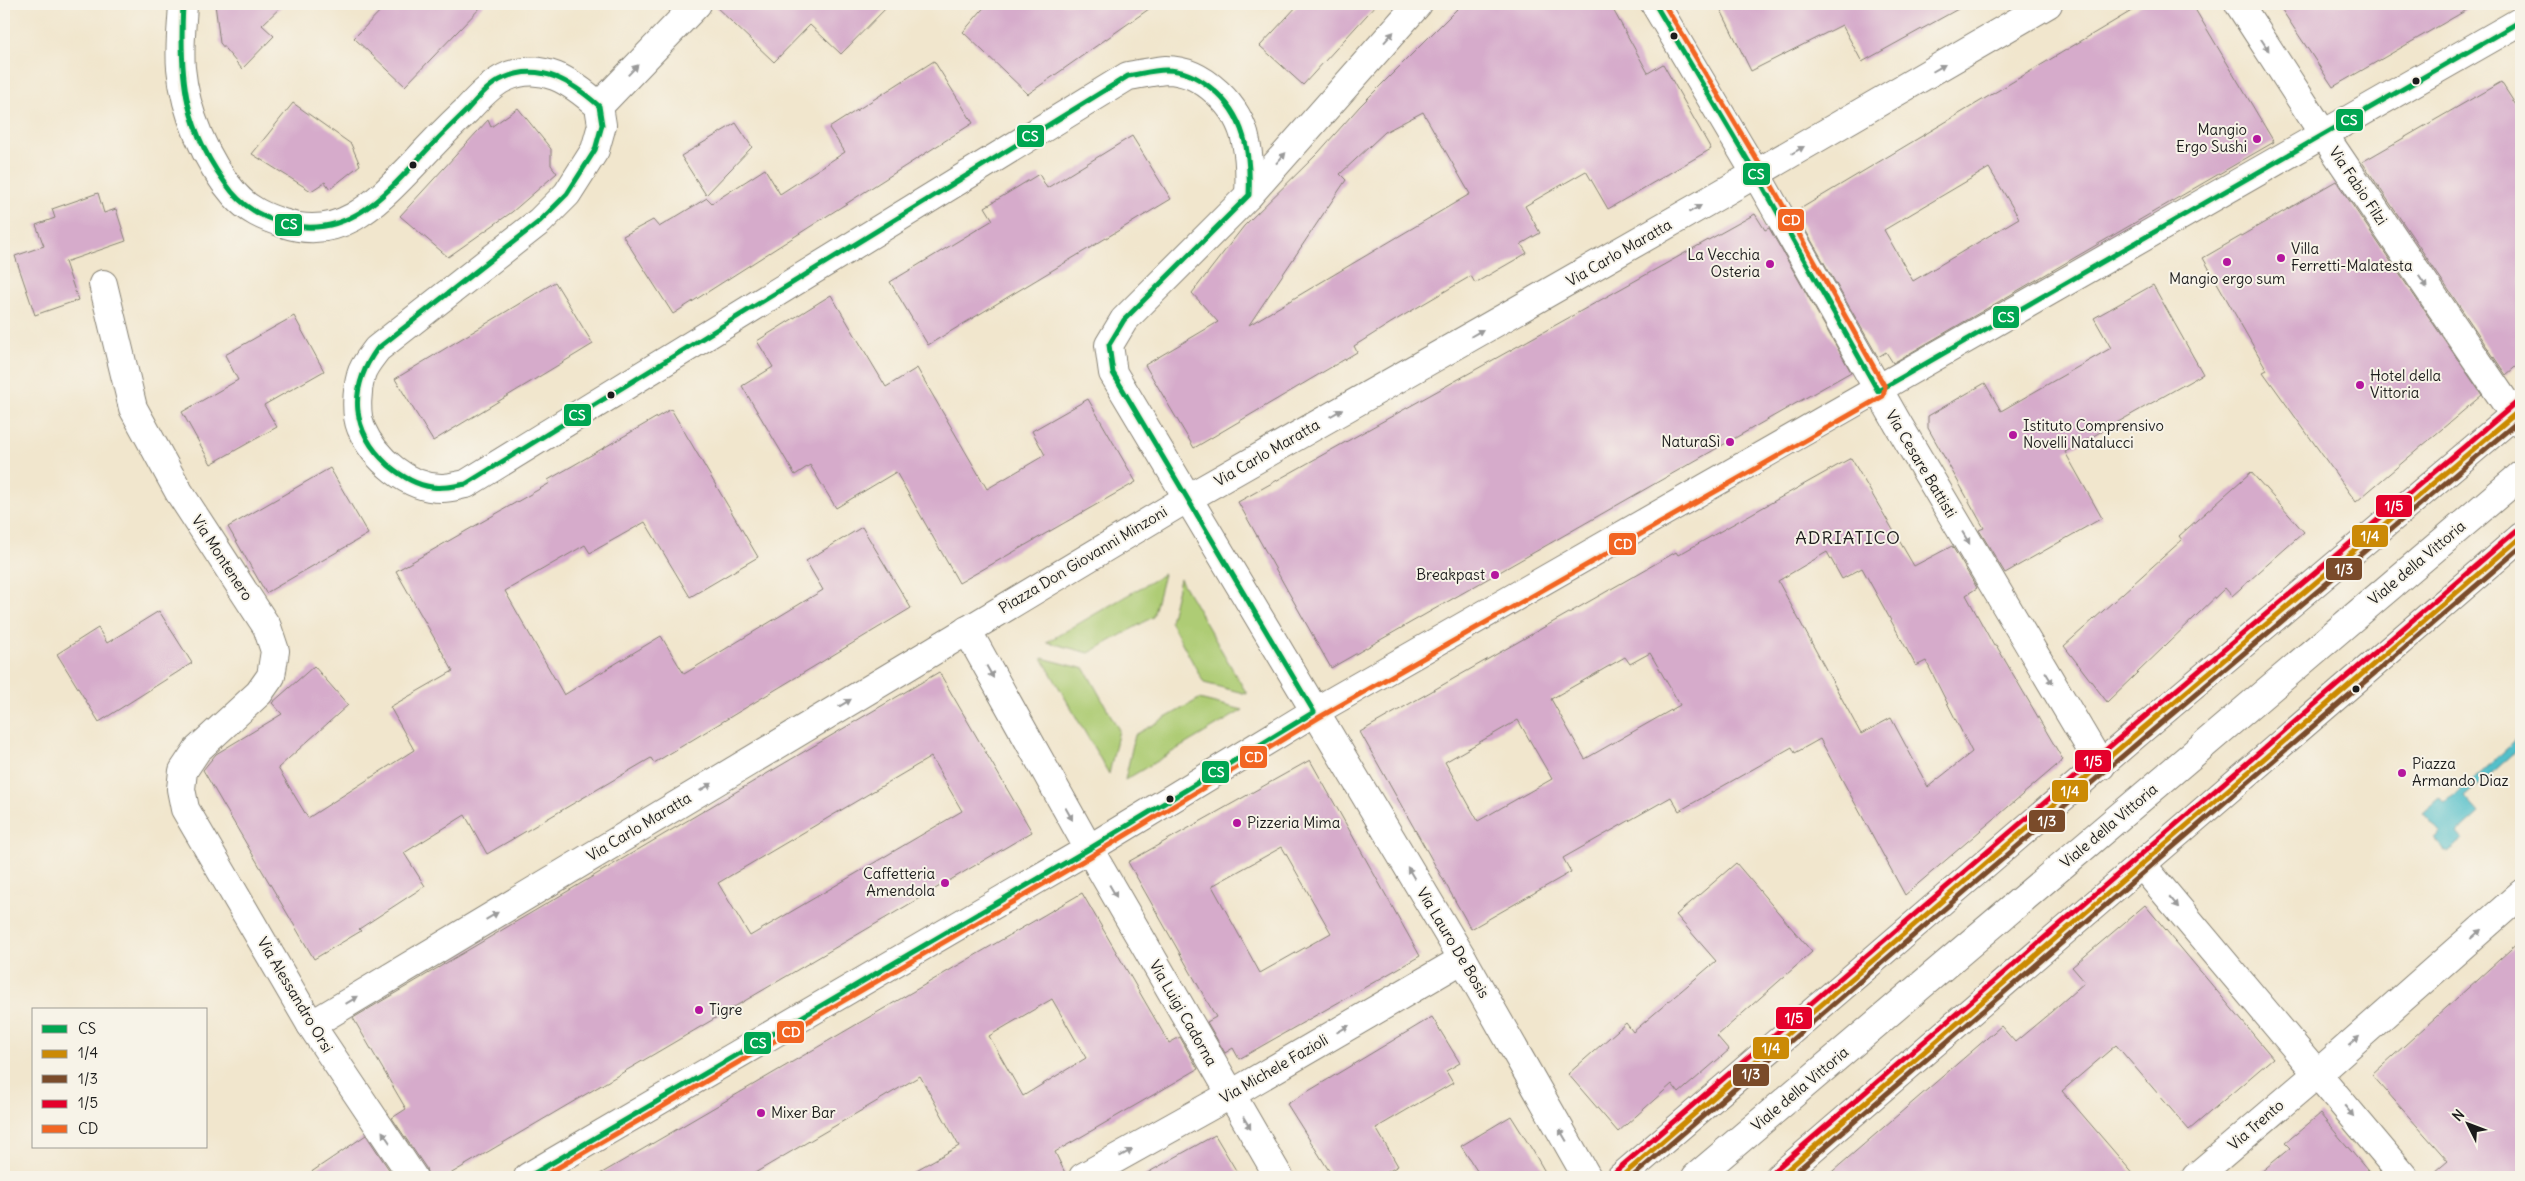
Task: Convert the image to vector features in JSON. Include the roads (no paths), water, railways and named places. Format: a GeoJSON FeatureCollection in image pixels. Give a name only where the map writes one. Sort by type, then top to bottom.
{"type":"FeatureCollection","features":[{"type":"Feature","properties":{"kind":"street"},"geometry":{"type":"LineString","coordinates":[[183,4],[181,68],[195,127],[209,158],[227,186],[246,208],[295,228],[328,228],[352,219],[375,204],[475,101],[504,78],[525,72],[548,73],[574,84],[599,106],[602,125],[595,150],[567,194],[540,221],[377,348],[361,373],[357,405],[360,426],[372,448],[389,466],[412,481],[442,488],[466,484],[1128,76],[1167,70],[1193,75],[1216,90],[1236,118],[1246,139],[1250,169],[1249,195]]}},
{"type":"Feature","properties":{"kind":"street"},"geometry":{"type":"LineString","coordinates":[[599,106],[697,4]]}},
{"type":"Feature","properties":{"kind":"street"},"geometry":{"type":"LineString","coordinates":[[1314,712],[1113,373],[1109,345],[1124,320],[1249,195],[1418,4]]}},
{"type":"Feature","properties":{"kind":"street","name":"Via Cesare Battisti"},"geometry":{"type":"LineString","coordinates":[[1655,4],[1756,174],[1878,391],[2101,766]]}},
{"type":"Feature","properties":{"kind":"street","name":"Via Carlo Maratta"},"geometry":{"type":"LineString","coordinates":[[1188,498],[1756,174],[2048,4]]}},
{"type":"Feature","properties":{"kind":"street","name":"Via Fabio Filzi"},"geometry":{"type":"LineString","coordinates":[[2239,4],[2324,135],[2518,412]]}},
{"type":"Feature","properties":{"kind":"street"},"geometry":{"type":"LineString","coordinates":[[528,1177],[1089,849],[1314,712],[1878,391],[2521,21]]}},
{"type":"Feature","properties":{"kind":"street","name":"Via Montenero"},"geometry":{"type":"LineString","coordinates":[[103,284],[133,408],[179,492],[267,627],[274,651],[271,676],[260,693],[197,750],[183,771],[181,789],[184,809]]}},
{"type":"Feature","properties":{"kind":"street"},"geometry":{"type":"LineString","coordinates":[[1621,1177],[2518,412]]}},
{"type":"Feature","properties":{"kind":"street","name":"Viale della Vittoria"},"geometry":{"type":"LineString","coordinates":[[1696,1177],[2521,475]]}},
{"type":"Feature","properties":{"kind":"street","name":"Piazza Don Giovanni Minzoni"},"geometry":{"type":"LineString","coordinates":[[967,630],[1188,498]]}},
{"type":"Feature","properties":{"kind":"street"},"geometry":{"type":"LineString","coordinates":[[1779,1177],[2521,537]]}},
{"type":"Feature","properties":{"kind":"street"},"geometry":{"type":"LineString","coordinates":[[967,630],[1089,849]]}},
{"type":"Feature","properties":{"kind":"street","name":"Via Carlo Maratta"},"geometry":{"type":"LineString","coordinates":[[311,1025],[967,630]]}},
{"type":"Feature","properties":{"kind":"street","name":"Via Lauro De Bosis"},"geometry":{"type":"LineString","coordinates":[[1314,712],[1463,959],[1587,1177]]}},
{"type":"Feature","properties":{"kind":"street","name":"Via Alessandro Orsi"},"geometry":{"type":"LineString","coordinates":[[184,809],[311,1025],[413,1177]]}},
{"type":"Feature","properties":{"kind":"street","name":"Via Luigi Cadorna"},"geometry":{"type":"LineString","coordinates":[[1089,849],[1279,1177]]}},
{"type":"Feature","properties":{"kind":"street"},"geometry":{"type":"LineString","coordinates":[[2142,865],[2404,1177]]}},
{"type":"Feature","properties":{"kind":"street"},"geometry":{"type":"LineString","coordinates":[[2318,1074],[2521,894]]}},
{"type":"Feature","properties":{"kind":"street","name":"Via Michele Fazioli"},"geometry":{"type":"LineString","coordinates":[[1083,1177],[1230,1095],[1463,959]]}},
{"type":"Feature","properties":{"kind":"street","name":"Via Trento"},"geometry":{"type":"LineString","coordinates":[[2196,1177],[2318,1074]]}},
{"type":"Feature","properties":{"kind":"water"},"geometry":{"type":"Polygon","coordinates":[[[2520,737],[2521,747],[2465,797],[2479,813],[2457,833],[2463,840],[2447,853],[2434,839],[2441,833],[2423,813],[2440,798],[2445,804],[2520,737]]]}},
{"type":"Feature","properties":{"kind":"place","name":"Mangio Ergo Sushi"},"geometry":{"type":"Point","coordinates":[2257,139]}},
{"type":"Feature","properties":{"kind":"place","name":"Villa Ferretti-Malatesta"},"geometry":{"type":"Point","coordinates":[2281,258]}},
{"type":"Feature","properties":{"kind":"place","name":"Mangio ergo sum"},"geometry":{"type":"Point","coordinates":[2227,262]}},
{"type":"Feature","properties":{"kind":"place","name":"La Vecchia Osteria"},"geometry":{"type":"Point","coordinates":[1770,264]}},
{"type":"Feature","properties":{"kind":"place","name":"Hotel della Vittoria"},"geometry":{"type":"Point","coordinates":[2360,385]}},
{"type":"Feature","properties":{"kind":"place","name":"Istituto Comprensivo Novelli Natalucci"},"geometry":{"type":"Point","coordinates":[2013,435]}},
{"type":"Feature","properties":{"kind":"place","name":"NaturaSì"},"geometry":{"type":"Point","coordinates":[1730,442]}},
{"type":"Feature","properties":{"kind":"place","name":"Breakpast"},"geometry":{"type":"Point","coordinates":[1495,575]}},
{"type":"Feature","properties":{"kind":"place","name":"Piazza Armando Diaz"},"geometry":{"type":"Point","coordinates":[2402,773]}},
{"type":"Feature","properties":{"kind":"place","name":"Pizzeria Mima"},"geometry":{"type":"Point","coordinates":[1237,823]}},
{"type":"Feature","properties":{"kind":"place","name":"Caffetteria Amendola"},"geometry":{"type":"Point","coordinates":[945,883]}},
{"type":"Feature","properties":{"kind":"place","name":"Tigre"},"geometry":{"type":"Point","coordinates":[699,1010]}},
{"type":"Feature","properties":{"kind":"place","name":"Mixer Bar"},"geometry":{"type":"Point","coordinates":[761,1113]}},
{"type":"Feature","properties":{"kind":"district","name":"ADRIATICO"},"geometry":{"type":"Point","coordinates":[1848,538]}}]}
